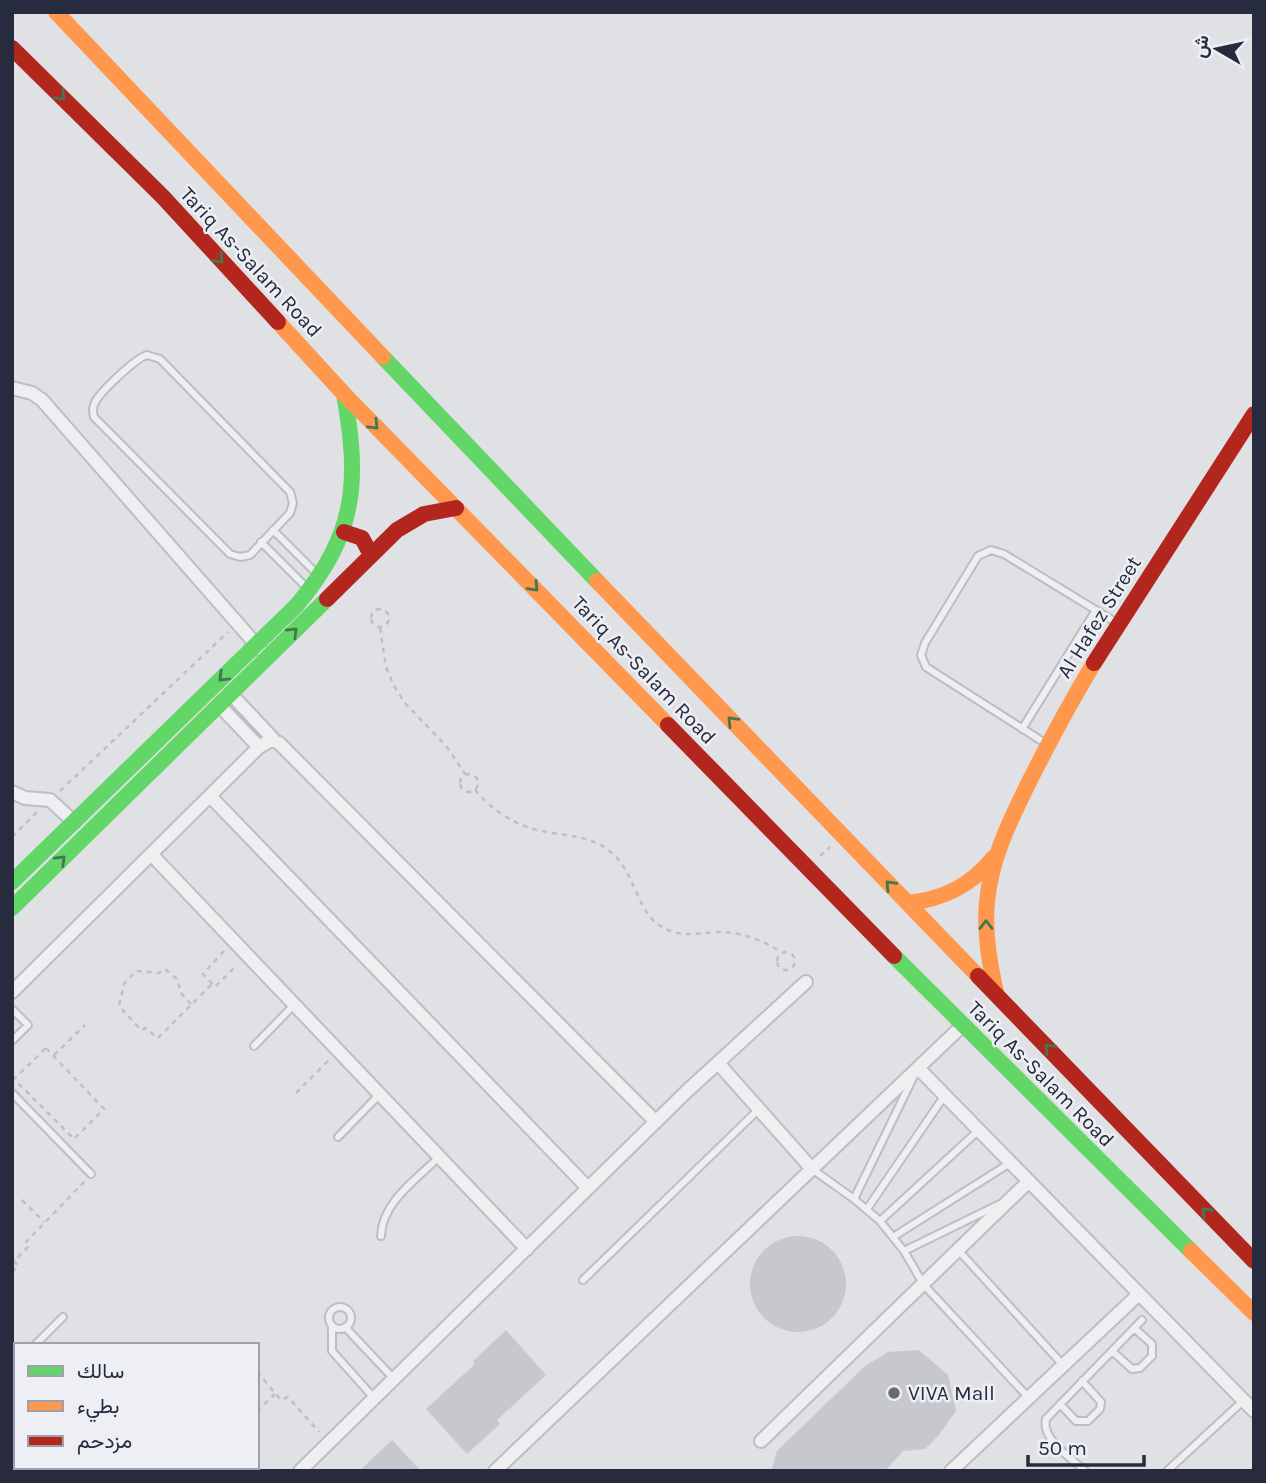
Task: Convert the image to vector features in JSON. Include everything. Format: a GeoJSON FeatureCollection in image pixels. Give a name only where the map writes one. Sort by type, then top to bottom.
{"type":"FeatureCollection","features":[{"type":"Feature","properties":{"kind":"main road","name":"Tariq As-Salam Road"},"geometry":{"type":"LineString","coordinates":[[56,12],[561,544],[1254,1261]]}},
{"type":"Feature","properties":{"kind":"main road","name":"Tariq As-Salam Road"},"geometry":{"type":"LineString","coordinates":[[12,48],[163,197],[344,394],[962,1026],[1254,1313]]}},
{"type":"Feature","properties":{"kind":"main road"},"geometry":{"type":"LineString","coordinates":[[12,882],[256,645],[321,577],[344,532],[354,477],[344,394]]}},
{"type":"Feature","properties":{"kind":"main road","name":"Al Hafez Street"},"geometry":{"type":"LineString","coordinates":[[996,992],[987,951],[986,929],[988,890],[997,853],[1048,744],[1076,692],[1254,414]]}},
{"type":"Feature","properties":{"kind":"main road"},"geometry":{"type":"LineString","coordinates":[[12,908],[371,555],[410,521],[440,509],[456,508]]}},
{"type":"Feature","properties":{"kind":"main road"},"geometry":{"type":"LineString","coordinates":[[344,532],[357,533],[362,537],[370,548],[371,555]]}},
{"type":"Feature","properties":{"kind":"main road","name":"Al Hafez Street"},"geometry":{"type":"LineString","coordinates":[[908,903],[932,900],[954,892],[978,875],[997,853]]}},
{"type":"Feature","properties":{"kind":"street"},"geometry":{"type":"LineString","coordinates":[[12,388],[32,393],[42,400],[267,658]]}},
{"type":"Feature","properties":{"kind":"street"},"geometry":{"type":"LineString","coordinates":[[231,694],[656,1122]]}},
{"type":"Feature","properties":{"kind":"street"},"geometry":{"type":"LineString","coordinates":[[219,705],[259,747]]}},
{"type":"Feature","properties":{"kind":"street"},"geometry":{"type":"LineString","coordinates":[[12,992],[259,747],[267,741],[275,741]]}},
{"type":"Feature","properties":{"kind":"street"},"geometry":{"type":"LineString","coordinates":[[12,792],[25,798],[50,800],[74,822]]}},
{"type":"Feature","properties":{"kind":"street"},"geometry":{"type":"LineString","coordinates":[[210,796],[588,1188]]}},
{"type":"Feature","properties":{"kind":"street"},"geometry":{"type":"LineString","coordinates":[[151,854],[527,1248]]}},
{"type":"Feature","properties":{"kind":"street"},"geometry":{"type":"LineString","coordinates":[[300,1471],[656,1122],[806,982]]}},
{"type":"Feature","properties":{"kind":"street"},"geometry":{"type":"LineString","coordinates":[[495,1471],[962,1026]]}},
{"type":"Feature","properties":{"kind":"street"},"geometry":{"type":"LineString","coordinates":[[718,1063],[812,1169]]}},
{"type":"Feature","properties":{"kind":"street"},"geometry":{"type":"LineString","coordinates":[[918,1068],[1254,1411]]}},
{"type":"Feature","properties":{"kind":"street"},"geometry":{"type":"LineString","coordinates":[[761,1440],[1029,1181]]}},
{"type":"Feature","properties":{"kind":"street"},"geometry":{"type":"LineString","coordinates":[[951,1471],[1139,1294]]}},
{"type":"Feature","properties":{"kind":"lane"},"geometry":{"type":"LineString","coordinates":[[147,355],[160,359],[287,488],[292,497],[292,508],[273,530],[245,557],[230,554],[96,421],[93,411],[96,401],[140,357],[147,355]]}},
{"type":"Feature","properties":{"kind":"lane"},"geometry":{"type":"LineString","coordinates":[[273,530],[321,577]]}},
{"type":"Feature","properties":{"kind":"lane"},"geometry":{"type":"LineString","coordinates":[[261,542],[310,591]]}},
{"type":"Feature","properties":{"kind":"lane"},"geometry":{"type":"LineString","coordinates":[[1048,744],[931,671],[922,662],[925,643],[974,562],[984,552],[998,551],[1119,624]]}},
{"type":"Feature","properties":{"kind":"lane"},"geometry":{"type":"LineString","coordinates":[[1022,729],[1096,610]]}},
{"type":"Feature","properties":{"kind":"lane"},"geometry":{"type":"LineString","coordinates":[[254,1046],[294,1005]]}},
{"type":"Feature","properties":{"kind":"lane"},"geometry":{"type":"LineString","coordinates":[[12,1009],[28,1025],[12,1041]]}},
{"type":"Feature","properties":{"kind":"lane"},"geometry":{"type":"LineString","coordinates":[[854,1199],[918,1068]]}},
{"type":"Feature","properties":{"kind":"lane"},"geometry":{"type":"LineString","coordinates":[[12,1093],[91,1174]]}},
{"type":"Feature","properties":{"kind":"lane"},"geometry":{"type":"LineString","coordinates":[[338,1137],[380,1094]]}},
{"type":"Feature","properties":{"kind":"lane"},"geometry":{"type":"LineString","coordinates":[[867,1209],[945,1095]]}},
{"type":"Feature","properties":{"kind":"lane"},"geometry":{"type":"LineString","coordinates":[[583,1280],[758,1110]]}},
{"type":"Feature","properties":{"kind":"lane"},"geometry":{"type":"LineString","coordinates":[[880,1222],[979,1130]]}},
{"type":"Feature","properties":{"kind":"lane"},"geometry":{"type":"LineString","coordinates":[[381,1236],[381,1225],[391,1205],[439,1157]]}},
{"type":"Feature","properties":{"kind":"lane"},"geometry":{"type":"LineString","coordinates":[[893,1237],[1011,1162]]}},
{"type":"Feature","properties":{"kind":"lane"},"geometry":{"type":"LineString","coordinates":[[812,1169],[867,1209],[880,1222],[904,1251],[924,1285],[1028,1398]]}},
{"type":"Feature","properties":{"kind":"lane"},"geometry":{"type":"LineString","coordinates":[[904,1251],[1011,1199]]}},
{"type":"Feature","properties":{"kind":"lane"},"geometry":{"type":"LineString","coordinates":[[959,1251],[1063,1365]]}},
{"type":"Feature","properties":{"kind":"lane"},"geometry":{"type":"LineString","coordinates":[[332,1326],[338,1329],[345,1327],[350,1321],[349,1313],[339,1308],[330,1314],[332,1351],[374,1398]]}},
{"type":"Feature","properties":{"kind":"lane"},"geometry":{"type":"LineString","coordinates":[[37,1343],[63,1317]]}},
{"type":"Feature","properties":{"kind":"lane"},"geometry":{"type":"LineString","coordinates":[[1085,1471],[1047,1433],[1046,1419],[1142,1320]]}},
{"type":"Feature","properties":{"kind":"lane"},"geometry":{"type":"LineString","coordinates":[[345,1327],[394,1379]]}},
{"type":"Feature","properties":{"kind":"lane"},"geometry":{"type":"LineString","coordinates":[[1112,1351],[1132,1369],[1140,1368],[1152,1356],[1152,1345],[1134,1328]]}},
{"type":"Feature","properties":{"kind":"lane"},"geometry":{"type":"LineString","coordinates":[[1060,1404],[1080,1423],[1088,1421],[1094,1415],[1101,1405],[1100,1398],[1082,1381]]}},
{"type":"Feature","properties":{"kind":"lane"},"geometry":{"type":"LineString","coordinates":[[1167,1471],[1243,1401]]}},
{"type":"Feature","properties":{"kind":"path"},"geometry":{"type":"LineString","coordinates":[[377,609],[383,609],[389,620],[380,628],[370,620],[377,609]]}},
{"type":"Feature","properties":{"kind":"path"},"geometry":{"type":"LineString","coordinates":[[12,837],[237,623]]}},
{"type":"Feature","properties":{"kind":"path"},"geometry":{"type":"LineString","coordinates":[[380,628],[386,667],[394,686],[411,711],[447,747],[465,774],[475,776],[478,781],[475,790],[468,793],[459,785],[465,774]]}},
{"type":"Feature","properties":{"kind":"path"},"geometry":{"type":"LineString","coordinates":[[475,790],[486,802],[512,821],[542,832],[589,839],[606,848],[620,860],[631,876],[643,908],[666,930],[681,934],[732,933],[758,939],[795,957],[793,967],[787,970],[781,969],[777,964],[777,958],[782,952]]}},
{"type":"Feature","properties":{"kind":"path"},"geometry":{"type":"LineString","coordinates":[[812,849],[821,857],[842,834]]}},
{"type":"Feature","properties":{"kind":"path"},"geometry":{"type":"LineString","coordinates":[[234,941],[202,973],[212,984],[216,986],[247,955]]}},
{"type":"Feature","properties":{"kind":"path"},"geometry":{"type":"LineString","coordinates":[[191,1004],[180,992],[178,979],[164,969],[159,973],[136,971],[124,985],[119,1006],[141,1030],[146,1028],[157,1038],[212,984]]}},
{"type":"Feature","properties":{"kind":"path"},"geometry":{"type":"LineString","coordinates":[[54,1055],[85,1025]]}},
{"type":"Feature","properties":{"kind":"path"},"geometry":{"type":"LineString","coordinates":[[46,1048],[54,1055],[104,1109],[74,1139],[14,1079],[46,1048]]}},
{"type":"Feature","properties":{"kind":"path"},"geometry":{"type":"LineString","coordinates":[[296,1093],[338,1051]]}},
{"type":"Feature","properties":{"kind":"path"},"geometry":{"type":"LineString","coordinates":[[12,1272],[18,1266],[14,1261],[28,1247],[25,1243],[91,1174]]}},
{"type":"Feature","properties":{"kind":"path"},"geometry":{"type":"LineString","coordinates":[[22,1200],[45,1223]]}},
{"type":"Feature","properties":{"kind":"path"},"geometry":{"type":"LineString","coordinates":[[259,1374],[281,1400],[288,1397],[329,1443]]}},
{"type":"Feature","properties":{"kind":"path"},"geometry":{"type":"LineString","coordinates":[[259,1409],[275,1393]]}},
{"type":"Feature","properties":{"kind":"building"},"geometry":{"type":"Polygon","coordinates":[[[798,1236],[817,1239],[832,1250],[843,1265],[846,1284],[843,1303],[832,1318],[817,1329],[798,1332],[779,1329],[764,1318],[753,1303],[750,1284],[753,1265],[764,1250],[779,1239],[798,1236]]]}},
{"type":"Feature","properties":{"kind":"building"},"geometry":{"type":"Polygon","coordinates":[[[506,1330],[546,1375],[497,1420],[500,1424],[467,1454],[426,1409],[475,1364],[473,1361],[506,1330]]]}},
{"type":"Feature","properties":{"kind":"building","name":"VIVA Mall"},"geometry":{"type":"Polygon","coordinates":[[[919,1350],[948,1375],[956,1411],[925,1449],[903,1451],[885,1471],[771,1471],[777,1451],[865,1366],[888,1352],[919,1350]]]}},
{"type":"Feature","properties":{"kind":"building"},"geometry":{"type":"Polygon","coordinates":[[[392,1440],[421,1471],[359,1471],[392,1440]]]}},
{"type":"Feature","properties":{"kind":"traffic: fast"},"geometry":{"type":"LineString","coordinates":[[383,357],[597,581]]}},
{"type":"Feature","properties":{"kind":"traffic: fast"},"geometry":{"type":"LineString","coordinates":[[12,882],[297,605],[317,579],[342,531],[349,506],[352,455],[344,394]]}},
{"type":"Feature","properties":{"kind":"traffic: fast"},"geometry":{"type":"LineString","coordinates":[[12,908],[327,599]]}},
{"type":"Feature","properties":{"kind":"traffic: fast"},"geometry":{"type":"LineString","coordinates":[[894,956],[1191,1251]]}},
{"type":"Feature","properties":{"kind":"traffic: slow"},"geometry":{"type":"LineString","coordinates":[[56,12],[383,357]]}},
{"type":"Feature","properties":{"kind":"traffic: slow"},"geometry":{"type":"LineString","coordinates":[[278,322],[344,394],[668,725]]}},
{"type":"Feature","properties":{"kind":"traffic: slow"},"geometry":{"type":"LineString","coordinates":[[597,581],[978,976]]}},
{"type":"Feature","properties":{"kind":"traffic: slow"},"geometry":{"type":"LineString","coordinates":[[996,992],[986,924],[992,871],[1007,828],[1027,786],[1094,663]]}},
{"type":"Feature","properties":{"kind":"traffic: slow"},"geometry":{"type":"LineString","coordinates":[[908,903],[955,890],[975,876],[993,858]]}},
{"type":"Feature","properties":{"kind":"traffic: slow"},"geometry":{"type":"LineString","coordinates":[[1191,1251],[1254,1313]]}},
{"type":"Feature","properties":{"kind":"traffic: jam"},"geometry":{"type":"LineString","coordinates":[[12,48],[163,197],[278,322]]}},
{"type":"Feature","properties":{"kind":"traffic: jam"},"geometry":{"type":"LineString","coordinates":[[1094,663],[1254,414]]}},
{"type":"Feature","properties":{"kind":"traffic: jam"},"geometry":{"type":"LineString","coordinates":[[327,599],[397,530],[424,514],[456,508]]}},
{"type":"Feature","properties":{"kind":"traffic: jam"},"geometry":{"type":"LineString","coordinates":[[344,532],[362,538],[371,555]]}},
{"type":"Feature","properties":{"kind":"traffic: jam"},"geometry":{"type":"LineString","coordinates":[[668,725],[894,956]]}},
{"type":"Feature","properties":{"kind":"traffic: jam"},"geometry":{"type":"LineString","coordinates":[[978,976],[1254,1261]]}},
{"type":"Feature","properties":{"kind":"place","name":"VIVA Mall"},"geometry":{"type":"Point","coordinates":[894,1393]}}]}
